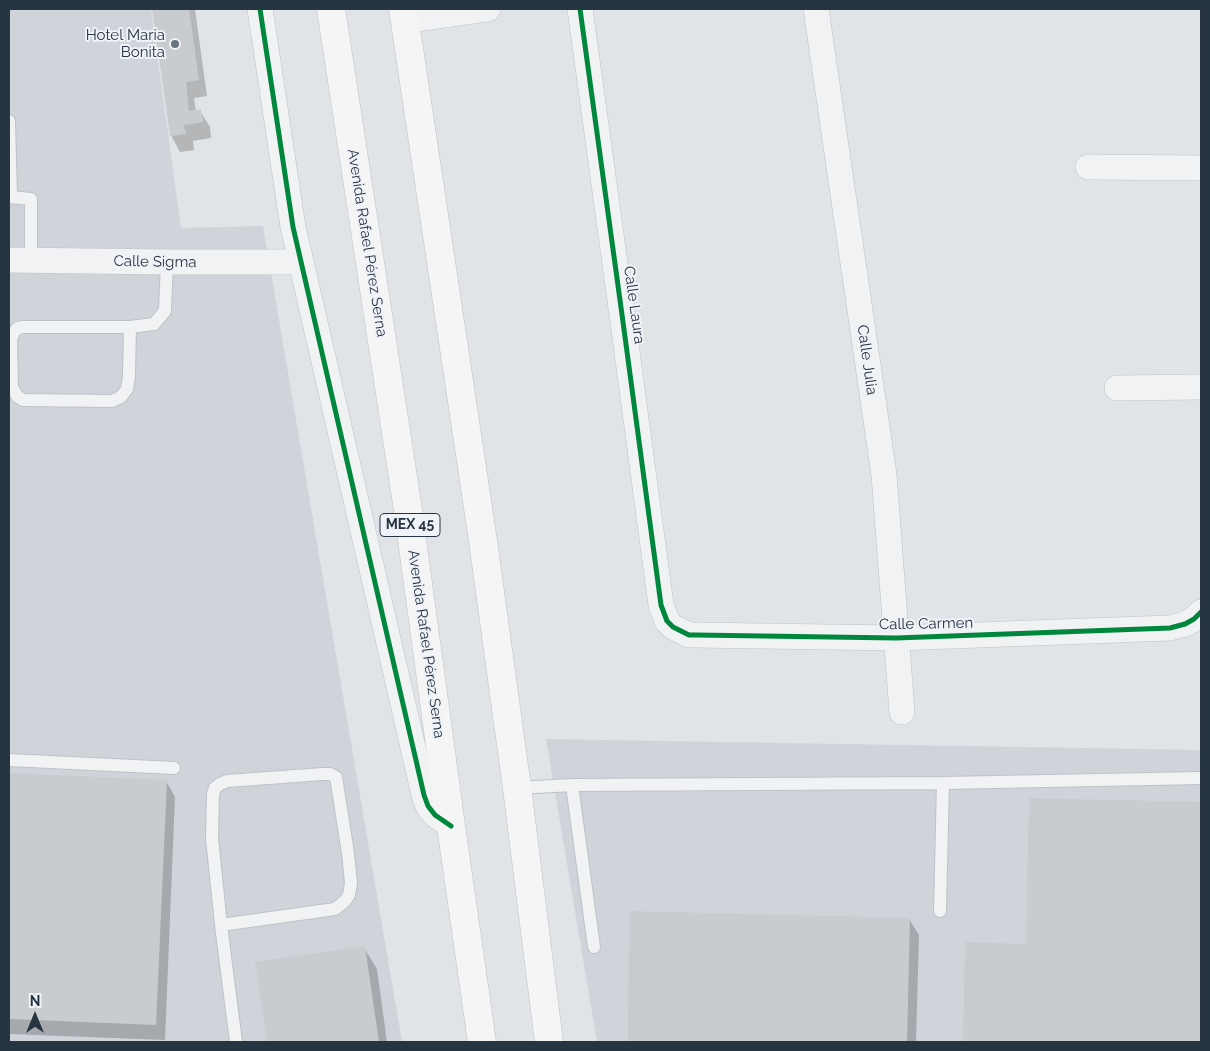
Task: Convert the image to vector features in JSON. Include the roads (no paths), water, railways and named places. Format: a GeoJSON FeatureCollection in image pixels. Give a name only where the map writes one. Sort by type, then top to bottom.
{"type":"FeatureCollection","features":[{"type":"Feature","properties":{"kind":"main road","name":"Avenida Rafael Pérez Serna"},"geometry":{"type":"LineString","coordinates":[[331,9],[408,510],[482,1042]]}},
{"type":"Feature","properties":{"kind":"main road"},"geometry":{"type":"LineString","coordinates":[[404,15],[517,788],[549,1042]]}},
{"type":"Feature","properties":{"kind":"street"},"geometry":{"type":"LineString","coordinates":[[260,9],[293,227],[424,795],[428,806],[435,815],[451,826]]}},
{"type":"Feature","properties":{"kind":"street"},"geometry":{"type":"LineString","coordinates":[[404,15],[488,9]]}},
{"type":"Feature","properties":{"kind":"street","name":"Calle Laura"},"geometry":{"type":"LineString","coordinates":[[580,9],[661,605]]}},
{"type":"Feature","properties":{"kind":"street","name":"Calle Julia"},"geometry":{"type":"LineString","coordinates":[[816,9],[884,475],[902,712]]}},
{"type":"Feature","properties":{"kind":"street"},"geometry":{"type":"LineString","coordinates":[[1088,167],[1201,168]]}},
{"type":"Feature","properties":{"kind":"street","name":"Calle Sigma"},"geometry":{"type":"LineString","coordinates":[[20,260],[301,262]]}},
{"type":"Feature","properties":{"kind":"street"},"geometry":{"type":"LineString","coordinates":[[1117,388],[1201,387]]}},
{"type":"Feature","properties":{"kind":"street","name":"Calle Carmen"},"geometry":{"type":"LineString","coordinates":[[661,605],[667,621],[673,627],[689,635],[896,638],[1170,628],[1185,624],[1201,612]]}},
{"type":"Feature","properties":{"kind":"lane"},"geometry":{"type":"LineString","coordinates":[[9,121],[10,197],[31,199],[20,260]]}},
{"type":"Feature","properties":{"kind":"lane"},"geometry":{"type":"LineString","coordinates":[[130,327],[127,389],[112,402],[23,400],[17,396],[12,388],[11,339],[18,328],[130,327],[154,324],[165,310],[166,262]]}},
{"type":"Feature","properties":{"kind":"lane"},"geometry":{"type":"LineString","coordinates":[[9,760],[174,768]]}},
{"type":"Feature","properties":{"kind":"lane"},"geometry":{"type":"LineString","coordinates":[[221,925],[334,909],[346,901],[351,883],[336,777],[330,774],[323,774],[227,781],[215,788],[213,794],[212,838],[221,925],[234,1038]]}},
{"type":"Feature","properties":{"kind":"lane"},"geometry":{"type":"LineString","coordinates":[[517,788],[572,785],[943,783],[1201,778]]}},
{"type":"Feature","properties":{"kind":"lane"},"geometry":{"type":"LineString","coordinates":[[940,911],[943,783]]}},
{"type":"Feature","properties":{"kind":"lane"},"geometry":{"type":"LineString","coordinates":[[572,785],[594,947]]}},
{"type":"Feature","properties":{"kind":"place","name":"Hotel Maria Bonita"},"geometry":{"type":"Point","coordinates":[175,44]}}]}
